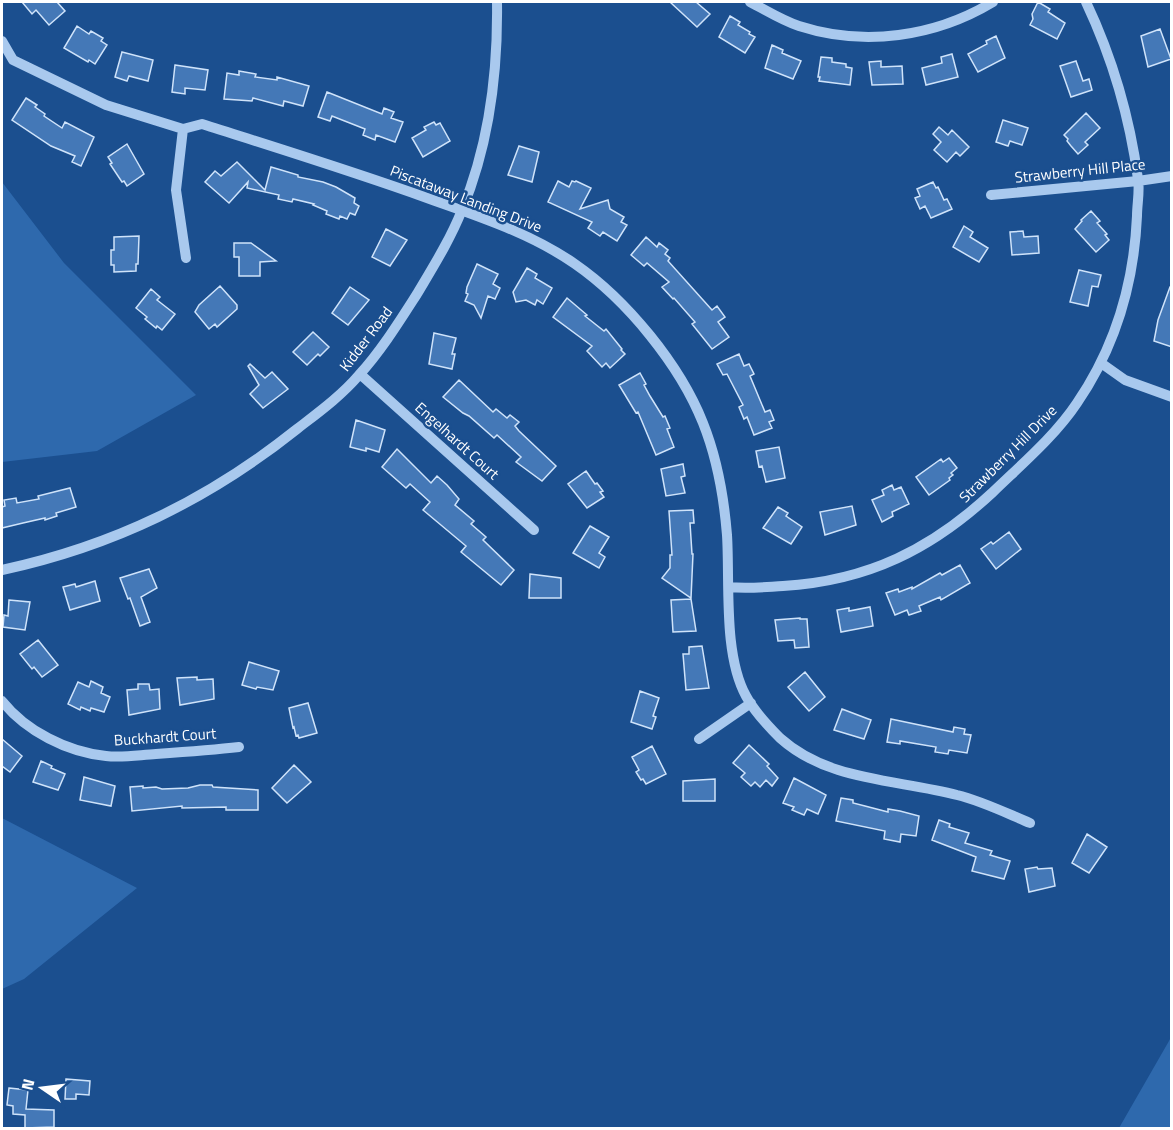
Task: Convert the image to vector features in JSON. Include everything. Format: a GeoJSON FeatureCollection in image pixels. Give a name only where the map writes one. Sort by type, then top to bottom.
{"type":"FeatureCollection","features":[{"type":"Feature","properties":{"kind":"street","name":"Kidder Road"},"geometry":{"type":"LineString","coordinates":[[2,570],[50,558],[105,540],[191,501],[264,455],[325,407],[360,374],[388,338],[435,264],[462,210],[473,179],[491,105],[497,43],[497,2]]}},
{"type":"Feature","properties":{"kind":"street"},"geometry":{"type":"LineString","coordinates":[[750,2],[797,25],[818,32],[863,38],[926,30],[972,14],[993,2]]}},
{"type":"Feature","properties":{"kind":"street","name":"Strawberry Hill Drive"},"geometry":{"type":"LineString","coordinates":[[729,587],[763,587],[825,581],[877,567],[928,543],[967,516],[1026,461],[1076,405],[1101,363],[1114,334],[1129,286],[1136,227],[1138,181],[1110,63],[1086,2]]}},
{"type":"Feature","properties":{"kind":"street","name":"Piscataway Landing Drive"},"geometry":{"type":"LineString","coordinates":[[2,41],[13,60],[106,105],[183,129],[202,124],[376,180],[462,210],[529,237],[577,266],[628,310],[671,363],[702,420],[710,445],[725,514],[729,587],[728,616],[733,651],[744,694],[750,703],[786,743],[805,756],[830,768],[872,779],[958,795],[1030,823]]}},
{"type":"Feature","properties":{"kind":"street"},"geometry":{"type":"LineString","coordinates":[[183,129],[176,190],[186,258]]}},
{"type":"Feature","properties":{"kind":"street","name":"Strawberry Hill Place"},"geometry":{"type":"LineString","coordinates":[[991,195],[1172,176]]}},
{"type":"Feature","properties":{"kind":"street"},"geometry":{"type":"LineString","coordinates":[[1101,363],[1125,380],[1172,397]]}},
{"type":"Feature","properties":{"kind":"street","name":"Engelhardt Court"},"geometry":{"type":"LineString","coordinates":[[360,374],[534,530]]}},
{"type":"Feature","properties":{"kind":"street","name":"Buckhardt Court"},"geometry":{"type":"LineString","coordinates":[[2,701],[25,724],[51,740],[91,753],[121,757],[239,747]]}},
{"type":"Feature","properties":{"kind":"street"},"geometry":{"type":"LineString","coordinates":[[699,739],[750,703]]}},
{"type":"Feature","properties":{"kind":"shaded area"},"geometry":{"type":"Polygon","coordinates":[[[2,182],[64,263],[196,395],[97,451],[2,462],[2,182]]]}},
{"type":"Feature","properties":{"kind":"shaded area"},"geometry":{"type":"Polygon","coordinates":[[[2,818],[137,888],[24,979],[2,989],[2,818]]]}},
{"type":"Feature","properties":{"kind":"shaded area"},"geometry":{"type":"Polygon","coordinates":[[[1171,1037],[1171,1128],[1119,1128],[1169,1041],[1171,1037]]]}},
{"type":"Feature","properties":{"kind":"building"},"geometry":{"type":"Polygon","coordinates":[[[22,2],[57,2],[65,11],[49,25],[36,10],[32,14],[22,2]]]}},
{"type":"Feature","properties":{"kind":"building"},"geometry":{"type":"Polygon","coordinates":[[[670,2],[696,2],[710,14],[697,27],[670,2]]]}},
{"type":"Feature","properties":{"kind":"building"},"geometry":{"type":"Polygon","coordinates":[[[1038,2],[1050,9],[1048,12],[1065,23],[1057,39],[1030,25],[1038,2]]]}},
{"type":"Feature","properties":{"kind":"building"},"geometry":{"type":"Polygon","coordinates":[[[730,16],[740,22],[738,25],[755,37],[745,53],[719,37],[730,16]]]}},
{"type":"Feature","properties":{"kind":"building"},"geometry":{"type":"Polygon","coordinates":[[[77,26],[89,34],[91,31],[103,38],[101,41],[107,45],[95,64],[64,48],[77,26]]]}},
{"type":"Feature","properties":{"kind":"building"},"geometry":{"type":"Polygon","coordinates":[[[1160,29],[1171,59],[1148,67],[1141,36],[1160,29]]]}},
{"type":"Feature","properties":{"kind":"building"},"geometry":{"type":"Polygon","coordinates":[[[996,36],[1005,58],[978,72],[968,54],[987,44],[986,41],[996,36]]]}},
{"type":"Feature","properties":{"kind":"building"},"geometry":{"type":"Polygon","coordinates":[[[772,45],[783,50],[782,53],[801,61],[793,79],[765,68],[772,45]]]}},
{"type":"Feature","properties":{"kind":"building"},"geometry":{"type":"Polygon","coordinates":[[[122,52],[153,60],[148,81],[129,76],[127,81],[115,77],[122,52]]]}},
{"type":"Feature","properties":{"kind":"building"},"geometry":{"type":"Polygon","coordinates":[[[952,54],[958,77],[926,85],[922,68],[942,63],[941,57],[952,54]]]}},
{"type":"Feature","properties":{"kind":"building"},"geometry":{"type":"Polygon","coordinates":[[[821,57],[832,58],[832,62],[846,64],[846,67],[852,68],[850,85],[819,81],[821,57]]]}},
{"type":"Feature","properties":{"kind":"building"},"geometry":{"type":"Polygon","coordinates":[[[881,61],[881,67],[902,66],[903,84],[872,85],[869,62],[881,61]]]}},
{"type":"Feature","properties":{"kind":"building"},"geometry":{"type":"Polygon","coordinates":[[[1076,61],[1083,81],[1089,79],[1092,90],[1071,97],[1060,66],[1076,61]]]}},
{"type":"Feature","properties":{"kind":"building"},"geometry":{"type":"Polygon","coordinates":[[[175,65],[208,70],[205,90],[185,88],[185,94],[172,92],[175,65]]]}},
{"type":"Feature","properties":{"kind":"building"},"geometry":{"type":"Polygon","coordinates":[[[239,71],[256,74],[255,77],[277,80],[277,77],[309,86],[303,106],[284,101],[283,106],[253,98],[252,101],[224,99],[227,73],[239,75],[239,71]]]}},
{"type":"Feature","properties":{"kind":"building"},"geometry":{"type":"Polygon","coordinates":[[[327,92],[382,114],[384,108],[394,112],[391,118],[403,122],[395,142],[376,135],[375,140],[363,135],[365,129],[332,116],[330,121],[318,117],[327,92]]]}},
{"type":"Feature","properties":{"kind":"building"},"geometry":{"type":"Polygon","coordinates":[[[26,98],[37,105],[35,107],[45,114],[44,116],[62,128],[65,122],[94,137],[81,166],[72,162],[75,156],[51,146],[12,120],[26,98]]]}},
{"type":"Feature","properties":{"kind":"building"},"geometry":{"type":"Polygon","coordinates":[[[1086,113],[1100,128],[1085,142],[1088,145],[1078,154],[1064,135],[1086,113]]]}},
{"type":"Feature","properties":{"kind":"building"},"geometry":{"type":"Polygon","coordinates":[[[1003,120],[1028,128],[1022,145],[1010,141],[1008,146],[996,142],[1003,120]]]}},
{"type":"Feature","properties":{"kind":"building"},"geometry":{"type":"Polygon","coordinates":[[[434,122],[436,125],[440,123],[450,141],[423,157],[412,138],[426,130],[424,127],[434,122]]]}},
{"type":"Feature","properties":{"kind":"building"},"geometry":{"type":"Polygon","coordinates":[[[939,127],[948,135],[952,130],[969,147],[960,156],[956,152],[947,162],[934,150],[941,142],[933,134],[939,127]]]}},
{"type":"Feature","properties":{"kind":"building"},"geometry":{"type":"Polygon","coordinates":[[[127,144],[144,174],[127,186],[110,164],[112,163],[108,157],[127,144]]]}},
{"type":"Feature","properties":{"kind":"building"},"geometry":{"type":"Polygon","coordinates":[[[519,146],[539,152],[532,182],[508,175],[519,146]]]}},
{"type":"Feature","properties":{"kind":"building"},"geometry":{"type":"Polygon","coordinates":[[[237,162],[265,190],[271,167],[336,187],[355,198],[354,203],[359,206],[355,215],[350,213],[347,219],[340,216],[339,219],[326,214],[327,211],[314,204],[293,199],[292,202],[278,199],[279,195],[247,188],[248,182],[229,203],[205,182],[215,171],[221,176],[237,162]]]}},
{"type":"Feature","properties":{"kind":"building"},"geometry":{"type":"Polygon","coordinates":[[[558,181],[569,187],[572,181],[576,181],[591,188],[580,209],[608,200],[610,209],[624,217],[621,222],[627,225],[617,241],[603,232],[600,236],[588,228],[592,222],[548,202],[558,181]]]}},
{"type":"Feature","properties":{"kind":"building"},"geometry":{"type":"Polygon","coordinates":[[[933,182],[952,209],[931,218],[925,206],[920,209],[915,198],[920,196],[917,189],[933,182]]]}},
{"type":"Feature","properties":{"kind":"building"},"geometry":{"type":"Polygon","coordinates":[[[1091,211],[1100,221],[1097,223],[1107,234],[1105,235],[1109,240],[1096,252],[1075,229],[1091,211]]]}},
{"type":"Feature","properties":{"kind":"building"},"geometry":{"type":"Polygon","coordinates":[[[964,226],[973,232],[970,237],[988,248],[979,262],[953,247],[964,226]]]}},
{"type":"Feature","properties":{"kind":"building"},"geometry":{"type":"Polygon","coordinates":[[[386,229],[407,240],[390,266],[372,257],[386,229]]]}},
{"type":"Feature","properties":{"kind":"building"},"geometry":{"type":"Polygon","coordinates":[[[1023,231],[1024,237],[1038,236],[1039,253],[1012,255],[1010,232],[1023,231]]]}},
{"type":"Feature","properties":{"kind":"building"},"geometry":{"type":"Polygon","coordinates":[[[139,236],[136,271],[114,272],[114,265],[111,265],[111,250],[114,250],[114,237],[139,236]]]}},
{"type":"Feature","properties":{"kind":"building"},"geometry":{"type":"Polygon","coordinates":[[[646,237],[657,247],[659,243],[668,250],[665,254],[670,258],[668,261],[712,310],[717,306],[725,317],[718,322],[729,337],[712,349],[692,324],[695,322],[662,287],[669,282],[647,263],[644,266],[631,255],[646,237]]]}},
{"type":"Feature","properties":{"kind":"building"},"geometry":{"type":"Polygon","coordinates":[[[234,243],[251,243],[276,261],[260,262],[260,276],[239,276],[239,257],[234,257],[234,243]]]}},
{"type":"Feature","properties":{"kind":"building"},"geometry":{"type":"Polygon","coordinates":[[[477,264],[498,274],[493,284],[500,288],[495,299],[488,296],[481,318],[474,305],[465,301],[468,294],[466,293],[467,287],[477,264]]]}},
{"type":"Feature","properties":{"kind":"building"},"geometry":{"type":"Polygon","coordinates":[[[527,268],[537,274],[535,278],[552,288],[543,304],[537,300],[535,305],[526,300],[516,302],[513,292],[527,268]]]}},
{"type":"Feature","properties":{"kind":"building"},"geometry":{"type":"Polygon","coordinates":[[[1079,270],[1101,275],[1098,287],[1092,286],[1088,306],[1070,302],[1079,270]]]}},
{"type":"Feature","properties":{"kind":"building"},"geometry":{"type":"Polygon","coordinates":[[[220,286],[237,305],[237,309],[217,327],[215,324],[209,329],[195,312],[199,305],[220,286]]]}},
{"type":"Feature","properties":{"kind":"building"},"geometry":{"type":"Polygon","coordinates":[[[350,287],[369,300],[348,325],[332,313],[350,287]]]}},
{"type":"Feature","properties":{"kind":"building"},"geometry":{"type":"Polygon","coordinates":[[[1170,287],[1172,287],[1172,347],[1154,341],[1158,320],[1170,287]]]}},
{"type":"Feature","properties":{"kind":"building"},"geometry":{"type":"Polygon","coordinates":[[[151,289],[160,297],[157,300],[175,314],[162,330],[145,319],[147,317],[136,308],[151,289]]]}},
{"type":"Feature","properties":{"kind":"building"},"geometry":{"type":"Polygon","coordinates":[[[567,298],[587,315],[585,316],[604,331],[606,329],[622,349],[625,354],[610,368],[606,363],[602,367],[587,351],[592,346],[553,317],[567,298]]]}},
{"type":"Feature","properties":{"kind":"building"},"geometry":{"type":"Polygon","coordinates":[[[313,332],[329,347],[307,365],[293,352],[313,332]]]}},
{"type":"Feature","properties":{"kind":"building"},"geometry":{"type":"Polygon","coordinates":[[[434,333],[456,338],[452,354],[455,354],[452,369],[429,364],[434,333]]]}},
{"type":"Feature","properties":{"kind":"building"},"geometry":{"type":"Polygon","coordinates":[[[739,354],[744,366],[749,364],[754,374],[750,376],[765,412],[770,410],[774,420],[769,422],[772,428],[754,435],[747,417],[744,419],[739,407],[743,405],[727,374],[723,375],[717,364],[739,354]]]}},
{"type":"Feature","properties":{"kind":"building"},"geometry":{"type":"Polygon","coordinates":[[[250,364],[265,378],[272,372],[288,389],[263,408],[250,394],[259,385],[248,366],[250,364]]]}},
{"type":"Feature","properties":{"kind":"building"},"geometry":{"type":"Polygon","coordinates":[[[640,373],[650,396],[663,417],[665,416],[674,447],[656,455],[638,412],[636,413],[619,385],[640,373]]]}},
{"type":"Feature","properties":{"kind":"building"},"geometry":{"type":"Polygon","coordinates":[[[459,380],[493,412],[496,409],[507,418],[510,415],[519,422],[515,426],[519,431],[556,466],[542,481],[516,462],[521,457],[497,435],[494,438],[443,397],[459,380]]]}},
{"type":"Feature","properties":{"kind":"building"},"geometry":{"type":"Polygon","coordinates":[[[356,420],[385,430],[379,452],[350,447],[356,420]]]}},
{"type":"Feature","properties":{"kind":"building"},"geometry":{"type":"Polygon","coordinates":[[[779,447],[785,478],[766,482],[762,466],[759,467],[756,451],[779,447]]]}},
{"type":"Feature","properties":{"kind":"building"},"geometry":{"type":"Polygon","coordinates":[[[397,449],[431,483],[437,476],[447,485],[459,499],[455,505],[474,521],[471,524],[486,537],[483,540],[514,570],[501,585],[461,552],[466,546],[423,510],[430,502],[410,484],[406,488],[382,467],[397,449]]]}},
{"type":"Feature","properties":{"kind":"building"},"geometry":{"type":"Polygon","coordinates":[[[949,458],[957,468],[951,473],[953,475],[949,478],[950,480],[929,495],[916,477],[941,459],[943,462],[949,458]]]}},
{"type":"Feature","properties":{"kind":"building"},"geometry":{"type":"Polygon","coordinates":[[[683,464],[685,476],[681,477],[685,493],[666,496],[661,469],[683,464]]]}},
{"type":"Feature","properties":{"kind":"building"},"geometry":{"type":"Polygon","coordinates":[[[586,471],[603,491],[600,492],[604,497],[587,508],[568,484],[586,471]]]}},
{"type":"Feature","properties":{"kind":"building"},"geometry":{"type":"Polygon","coordinates":[[[892,485],[894,490],[901,487],[909,504],[892,512],[893,516],[882,522],[872,500],[884,495],[882,490],[892,485]]]}},
{"type":"Feature","properties":{"kind":"building"},"geometry":{"type":"Polygon","coordinates":[[[70,488],[76,507],[56,513],[57,516],[45,520],[45,518],[2,528],[4,500],[16,498],[17,503],[39,499],[38,496],[70,488]]]}},
{"type":"Feature","properties":{"kind":"building"},"geometry":{"type":"Polygon","coordinates":[[[852,506],[856,525],[825,535],[820,512],[852,506]]]}},
{"type":"Feature","properties":{"kind":"building"},"geometry":{"type":"Polygon","coordinates":[[[778,507],[802,527],[791,544],[763,528],[778,507]]]}},
{"type":"Feature","properties":{"kind":"building"},"geometry":{"type":"Polygon","coordinates":[[[693,510],[694,523],[690,523],[693,554],[691,598],[662,578],[670,568],[670,555],[672,555],[669,511],[693,510]]]}},
{"type":"Feature","properties":{"kind":"building"},"geometry":{"type":"Polygon","coordinates":[[[590,526],[609,537],[599,553],[605,557],[599,568],[573,553],[590,526]]]}},
{"type":"Feature","properties":{"kind":"building"},"geometry":{"type":"Polygon","coordinates":[[[1009,532],[1021,549],[996,569],[981,549],[991,542],[993,544],[1009,532]]]}},
{"type":"Feature","properties":{"kind":"building"},"geometry":{"type":"Polygon","coordinates":[[[960,565],[970,583],[941,600],[940,597],[919,606],[921,611],[909,615],[907,610],[895,615],[886,593],[898,589],[899,592],[912,587],[912,589],[960,565]]]}},
{"type":"Feature","properties":{"kind":"building"},"geometry":{"type":"Polygon","coordinates":[[[149,569],[157,588],[141,597],[150,622],[140,626],[120,578],[149,569]]]}},
{"type":"Feature","properties":{"kind":"building"},"geometry":{"type":"Polygon","coordinates":[[[530,574],[561,578],[561,598],[529,598],[530,574]]]}},
{"type":"Feature","properties":{"kind":"building"},"geometry":{"type":"Polygon","coordinates":[[[95,581],[100,601],[70,610],[63,587],[75,584],[76,587],[95,581]]]}},
{"type":"Feature","properties":{"kind":"building"},"geometry":{"type":"Polygon","coordinates":[[[691,599],[696,631],[673,632],[671,600],[691,599]]]}},
{"type":"Feature","properties":{"kind":"building"},"geometry":{"type":"Polygon","coordinates":[[[9,600],[30,602],[25,630],[3,627],[4,615],[8,616],[9,600]]]}},
{"type":"Feature","properties":{"kind":"building"},"geometry":{"type":"Polygon","coordinates":[[[870,607],[873,626],[841,632],[837,610],[849,608],[849,611],[870,607]]]}},
{"type":"Feature","properties":{"kind":"building"},"geometry":{"type":"Polygon","coordinates":[[[807,619],[809,647],[795,648],[794,640],[778,641],[775,620],[807,619]]]}},
{"type":"Feature","properties":{"kind":"building"},"geometry":{"type":"Polygon","coordinates":[[[38,640],[58,665],[42,677],[20,654],[38,640]]]}},
{"type":"Feature","properties":{"kind":"building"},"geometry":{"type":"Polygon","coordinates":[[[702,646],[709,688],[686,690],[683,654],[689,654],[689,647],[702,646]]]}},
{"type":"Feature","properties":{"kind":"building"},"geometry":{"type":"Polygon","coordinates":[[[249,662],[279,671],[273,690],[242,685],[249,662]]]}},
{"type":"Feature","properties":{"kind":"building"},"geometry":{"type":"Polygon","coordinates":[[[805,672],[825,697],[809,711],[788,687],[805,672]]]}},
{"type":"Feature","properties":{"kind":"building"},"geometry":{"type":"Polygon","coordinates":[[[197,677],[197,680],[213,679],[214,699],[180,705],[177,678],[197,677]]]}},
{"type":"Feature","properties":{"kind":"building"},"geometry":{"type":"Polygon","coordinates":[[[91,681],[103,687],[101,693],[110,697],[104,712],[91,708],[90,711],[81,707],[80,710],[68,704],[78,682],[89,687],[91,681]]]}},
{"type":"Feature","properties":{"kind":"building"},"geometry":{"type":"Polygon","coordinates":[[[138,684],[149,684],[150,690],[159,689],[160,709],[129,715],[127,690],[138,689],[138,684]]]}},
{"type":"Feature","properties":{"kind":"building"},"geometry":{"type":"Polygon","coordinates":[[[640,691],[659,698],[653,716],[656,717],[652,729],[631,722],[640,691]]]}},
{"type":"Feature","properties":{"kind":"building"},"geometry":{"type":"Polygon","coordinates":[[[308,703],[317,733],[299,738],[293,728],[289,708],[308,703]]]}},
{"type":"Feature","properties":{"kind":"building"},"geometry":{"type":"Polygon","coordinates":[[[842,709],[871,720],[864,739],[834,730],[842,709]]]}},
{"type":"Feature","properties":{"kind":"building"},"geometry":{"type":"Polygon","coordinates":[[[891,719],[953,732],[954,727],[965,729],[964,734],[971,735],[967,753],[949,750],[948,754],[935,752],[936,747],[900,741],[900,744],[887,742],[891,719]]]}},
{"type":"Feature","properties":{"kind":"building"},"geometry":{"type":"Polygon","coordinates":[[[2,739],[22,756],[10,772],[2,766],[2,739]]]}},
{"type":"Feature","properties":{"kind":"building"},"geometry":{"type":"Polygon","coordinates":[[[749,745],[769,764],[767,766],[778,778],[772,786],[766,780],[760,787],[755,782],[751,786],[741,777],[745,773],[733,763],[749,745]]]}},
{"type":"Feature","properties":{"kind":"building"},"geometry":{"type":"Polygon","coordinates":[[[652,746],[666,774],[646,784],[636,772],[639,770],[632,757],[652,746]]]}},
{"type":"Feature","properties":{"kind":"building"},"geometry":{"type":"Polygon","coordinates":[[[41,761],[65,774],[58,790],[33,782],[41,761]]]}},
{"type":"Feature","properties":{"kind":"building"},"geometry":{"type":"Polygon","coordinates":[[[294,765],[311,782],[287,803],[272,788],[294,765]]]}},
{"type":"Feature","properties":{"kind":"building"},"geometry":{"type":"Polygon","coordinates":[[[84,777],[115,786],[111,806],[80,800],[84,777]]]}},
{"type":"Feature","properties":{"kind":"building"},"geometry":{"type":"Polygon","coordinates":[[[794,778],[826,795],[818,814],[807,809],[804,815],[792,810],[794,807],[783,803],[794,778]]]}},
{"type":"Feature","properties":{"kind":"building"},"geometry":{"type":"Polygon","coordinates":[[[715,779],[715,801],[683,801],[683,781],[715,779]]]}},
{"type":"Feature","properties":{"kind":"building"},"geometry":{"type":"Polygon","coordinates":[[[200,785],[258,790],[258,810],[226,810],[226,807],[182,808],[182,806],[132,811],[130,787],[143,786],[143,788],[162,789],[200,785]]]}},
{"type":"Feature","properties":{"kind":"building"},"geometry":{"type":"Polygon","coordinates":[[[841,798],[888,812],[888,809],[919,816],[916,836],[901,834],[900,842],[884,839],[885,831],[836,821],[841,798]]]}},
{"type":"Feature","properties":{"kind":"building"},"geometry":{"type":"Polygon","coordinates":[[[939,820],[950,824],[949,827],[969,833],[965,843],[992,851],[990,855],[1010,861],[1004,879],[972,871],[976,857],[932,840],[939,820]]]}},
{"type":"Feature","properties":{"kind":"building"},"geometry":{"type":"Polygon","coordinates":[[[1087,834],[1107,847],[1089,873],[1072,863],[1087,834]]]}},
{"type":"Feature","properties":{"kind":"building"},"geometry":{"type":"Polygon","coordinates":[[[1037,867],[1038,869],[1052,868],[1055,886],[1029,892],[1025,869],[1037,867]]]}},
{"type":"Feature","properties":{"kind":"building"},"geometry":{"type":"Polygon","coordinates":[[[66,1079],[90,1081],[89,1095],[76,1094],[76,1099],[65,1099],[66,1079]]]}},
{"type":"Feature","properties":{"kind":"building"},"geometry":{"type":"Polygon","coordinates":[[[9,1088],[28,1090],[26,1109],[54,1110],[54,1127],[25,1128],[25,1115],[13,1114],[13,1106],[7,1105],[9,1088]]]}}]}
